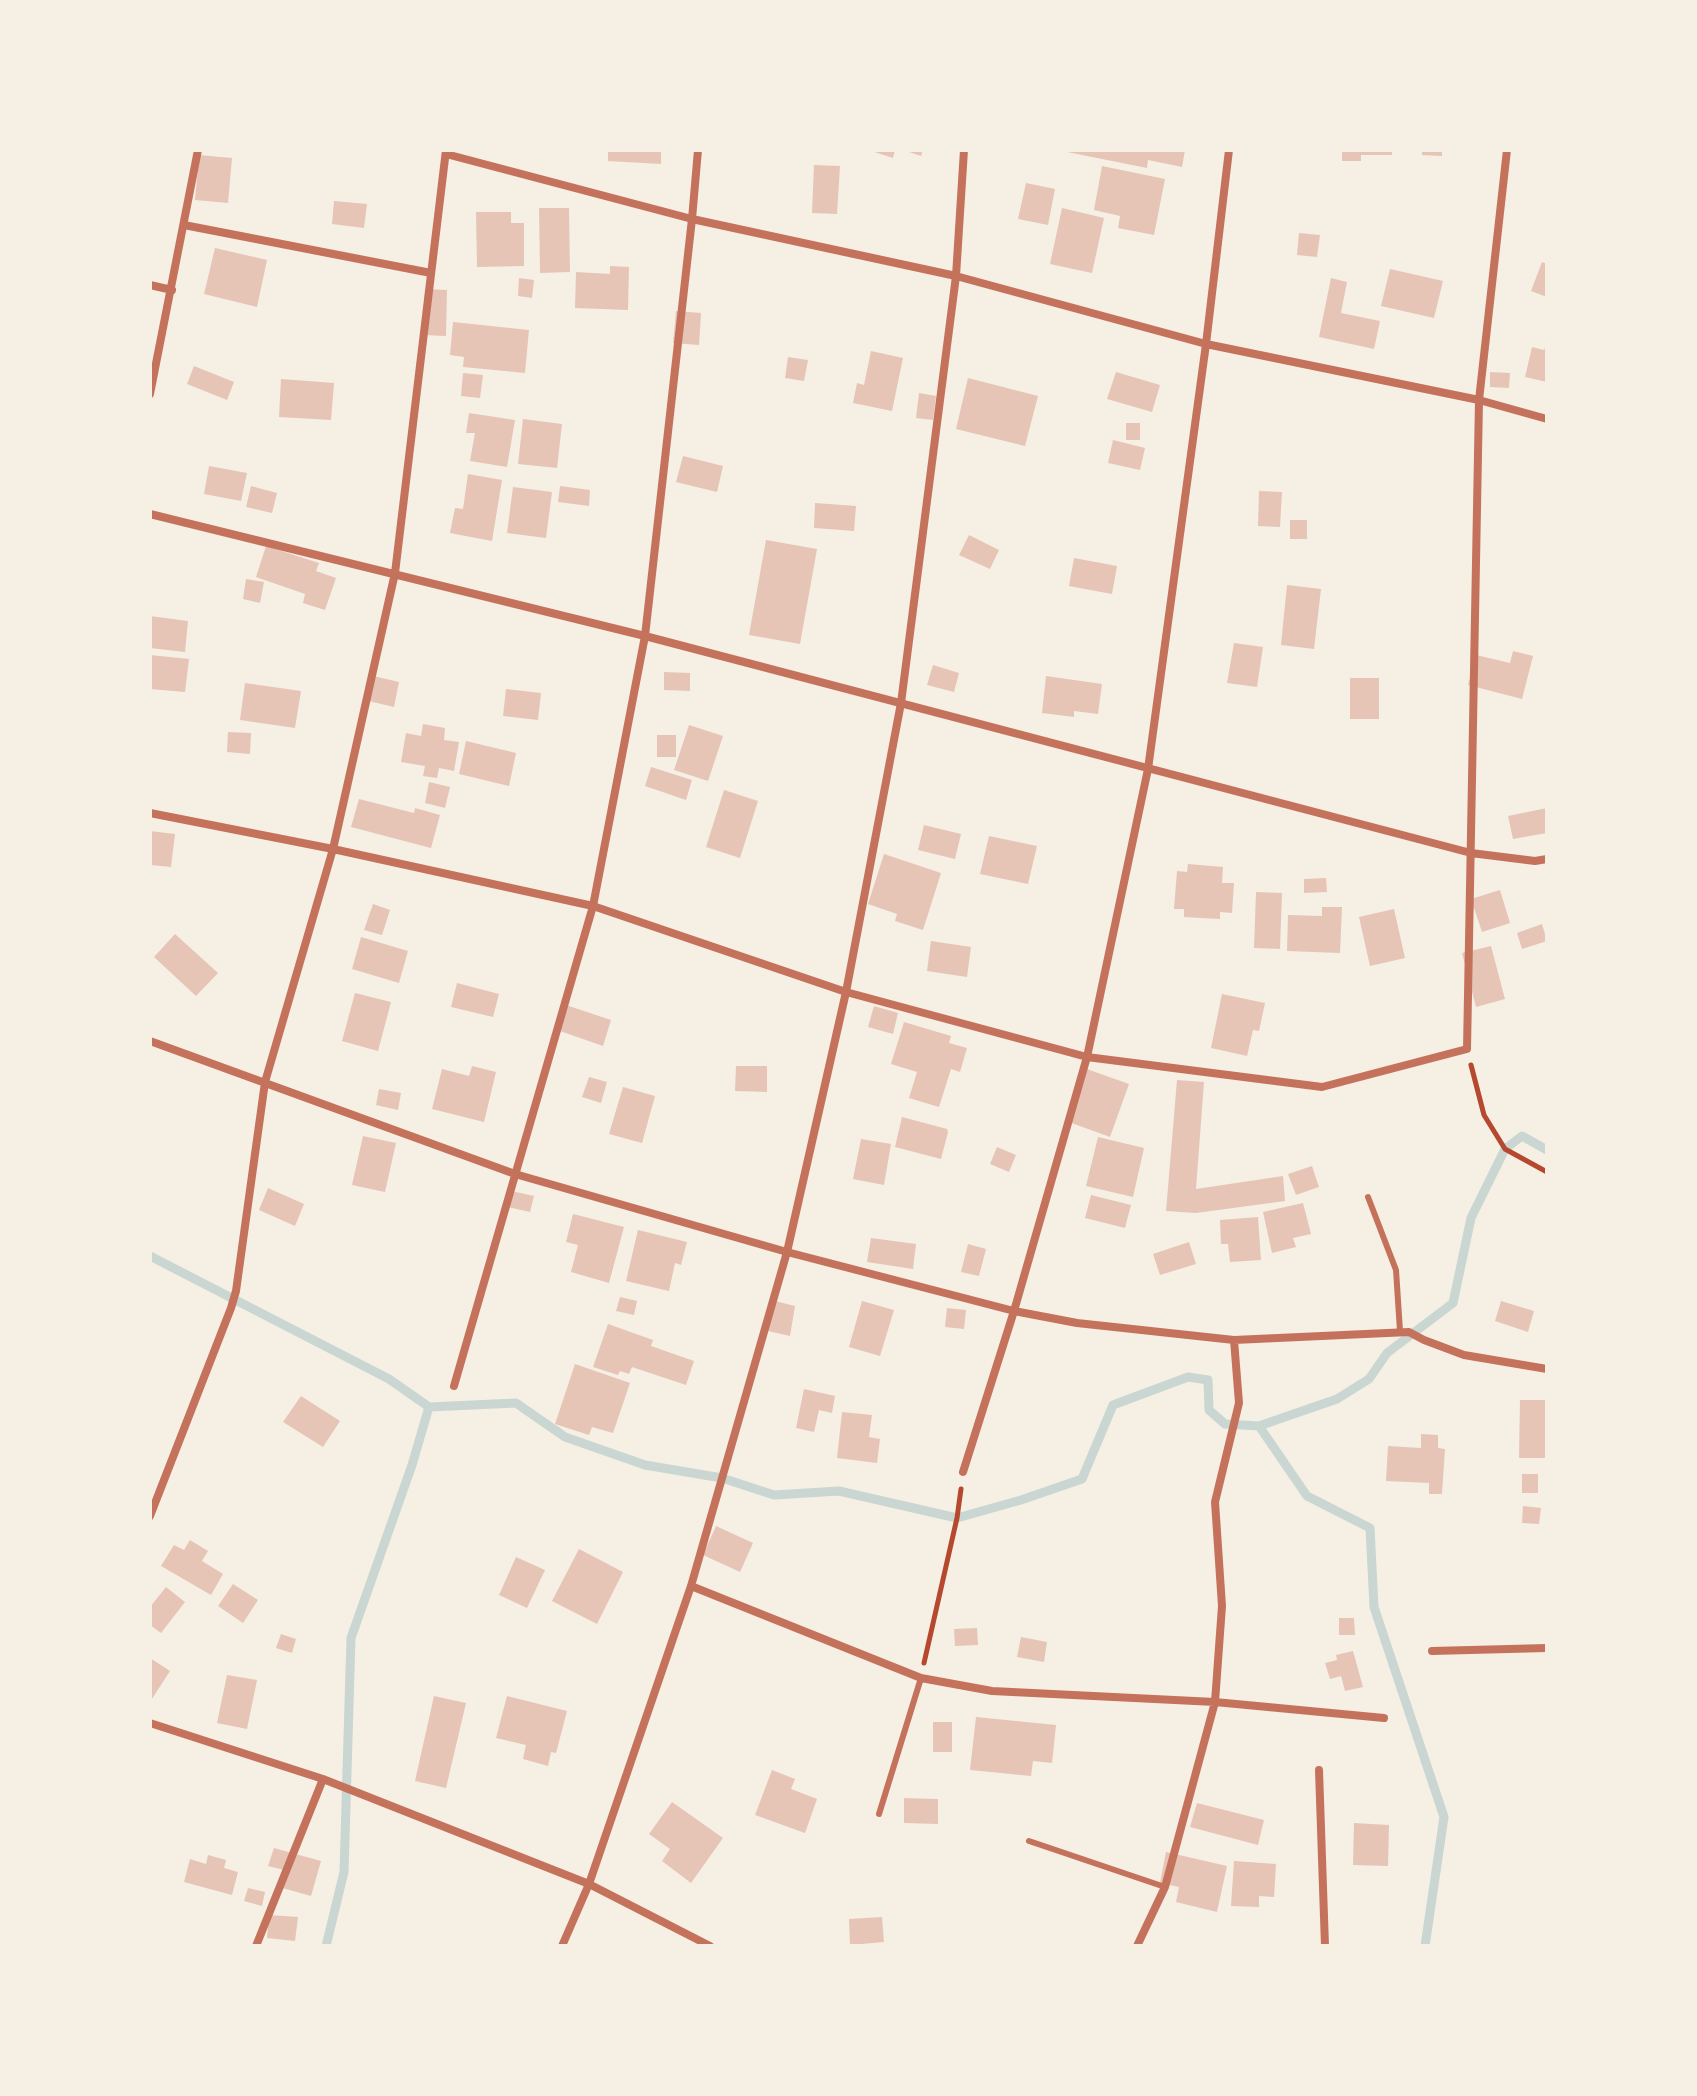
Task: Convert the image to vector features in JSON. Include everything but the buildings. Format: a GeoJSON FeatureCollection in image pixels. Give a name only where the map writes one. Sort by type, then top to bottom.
{"type":"FeatureCollection","features":[{"type":"Feature","properties":{"kind":"street"},"geometry":{"type":"LineString","coordinates":[[150,394],[198,150]]}},
{"type":"Feature","properties":{"kind":"street"},"geometry":{"type":"LineString","coordinates":[[454,1386],[593,906],[645,636],[698,150]]}},
{"type":"Feature","properties":{"kind":"street"},"geometry":{"type":"LineString","coordinates":[[562,1946],[589,1884],[691,1586],[787,1252],[846,992],[901,703],[956,276],[964,150]]}},
{"type":"Feature","properties":{"kind":"street"},"geometry":{"type":"LineString","coordinates":[[963,1472],[1014,1311],[1087,1057],[1148,769],[1229,150]]}},
{"type":"Feature","properties":{"kind":"street"},"geometry":{"type":"LineString","coordinates":[[150,813],[593,906],[846,992],[1087,1057],[1322,1087],[1467,1049],[1479,400],[1507,150]]}},
{"type":"Feature","properties":{"kind":"street"},"geometry":{"type":"LineString","coordinates":[[150,1516],[236,1291],[265,1082],[333,849],[395,573],[446,152],[692,219],[956,276],[1206,344],[1479,400],[1547,419]]}},
{"type":"Feature","properties":{"kind":"street"},"geometry":{"type":"LineString","coordinates":[[184,225],[431,273]]}},
{"type":"Feature","properties":{"kind":"street"},"geometry":{"type":"LineString","coordinates":[[150,285],[172,290]]}},
{"type":"Feature","properties":{"kind":"street"},"geometry":{"type":"LineString","coordinates":[[150,514],[645,636],[1471,853],[1535,861],[1547,859]]}},
{"type":"Feature","properties":{"kind":"street"},"geometry":{"type":"LineString","coordinates":[[150,1041],[515,1174],[787,1252],[1014,1311],[1077,1323],[1234,1340],[1405,1331],[1464,1355],[1547,1369]]}},
{"type":"Feature","properties":{"kind":"street"},"geometry":{"type":"LineString","coordinates":[[1137,1946],[1165,1887],[1215,1702],[1222,1606],[1215,1502],[1239,1403],[1234,1340]]}},
{"type":"Feature","properties":{"kind":"street"},"geometry":{"type":"LineString","coordinates":[[691,1586],[921,1678],[992,1691],[1215,1702],[1384,1718]]}},
{"type":"Feature","properties":{"kind":"street"},"geometry":{"type":"LineString","coordinates":[[1432,1651],[1547,1648]]}},
{"type":"Feature","properties":{"kind":"street"},"geometry":{"type":"LineString","coordinates":[[150,1723],[323,1779],[589,1884],[710,1946]]}},
{"type":"Feature","properties":{"kind":"street"},"geometry":{"type":"LineString","coordinates":[[1319,1770],[1325,1946]]}},
{"type":"Feature","properties":{"kind":"street"},"geometry":{"type":"LineString","coordinates":[[256,1946],[323,1779]]}},
{"type":"Feature","properties":{"kind":"lane"},"geometry":{"type":"LineString","coordinates":[[1368,1197],[1396,1270],[1405,1331]]}},
{"type":"Feature","properties":{"kind":"lane"},"geometry":{"type":"LineString","coordinates":[[879,1814],[921,1678]]}},
{"type":"Feature","properties":{"kind":"lane"},"geometry":{"type":"LineString","coordinates":[[1029,1841],[1165,1887]]}},
{"type":"Feature","properties":{"kind":"path"},"geometry":{"type":"LineString","coordinates":[[1467,1049],[1484,1115],[1505,1149],[1547,1172]]}},
{"type":"Feature","properties":{"kind":"path"},"geometry":{"type":"LineString","coordinates":[[921,1678],[957,1518],[963,1472]]}},
{"type":"Feature","properties":{"kind":"waterway"},"geometry":{"type":"LineString","coordinates":[[150,1256],[389,1379],[429,1407],[516,1403],[565,1437],[645,1465],[722,1478],[774,1495],[839,1491],[957,1518],[1082,1479],[1113,1405],[1188,1377],[1208,1380],[1209,1410],[1225,1424],[1259,1426],[1337,1399],[1369,1379],[1387,1353],[1453,1303],[1471,1218],[1505,1149],[1522,1136],[1547,1150]]}},
{"type":"Feature","properties":{"kind":"waterway"},"geometry":{"type":"LineString","coordinates":[[326,1946],[344,1872],[351,1638],[412,1465],[429,1407]]}},
{"type":"Feature","properties":{"kind":"waterway"},"geometry":{"type":"LineString","coordinates":[[1259,1426],[1307,1496],[1370,1528],[1374,1607],[1444,1817],[1425,1946]]}}]}
